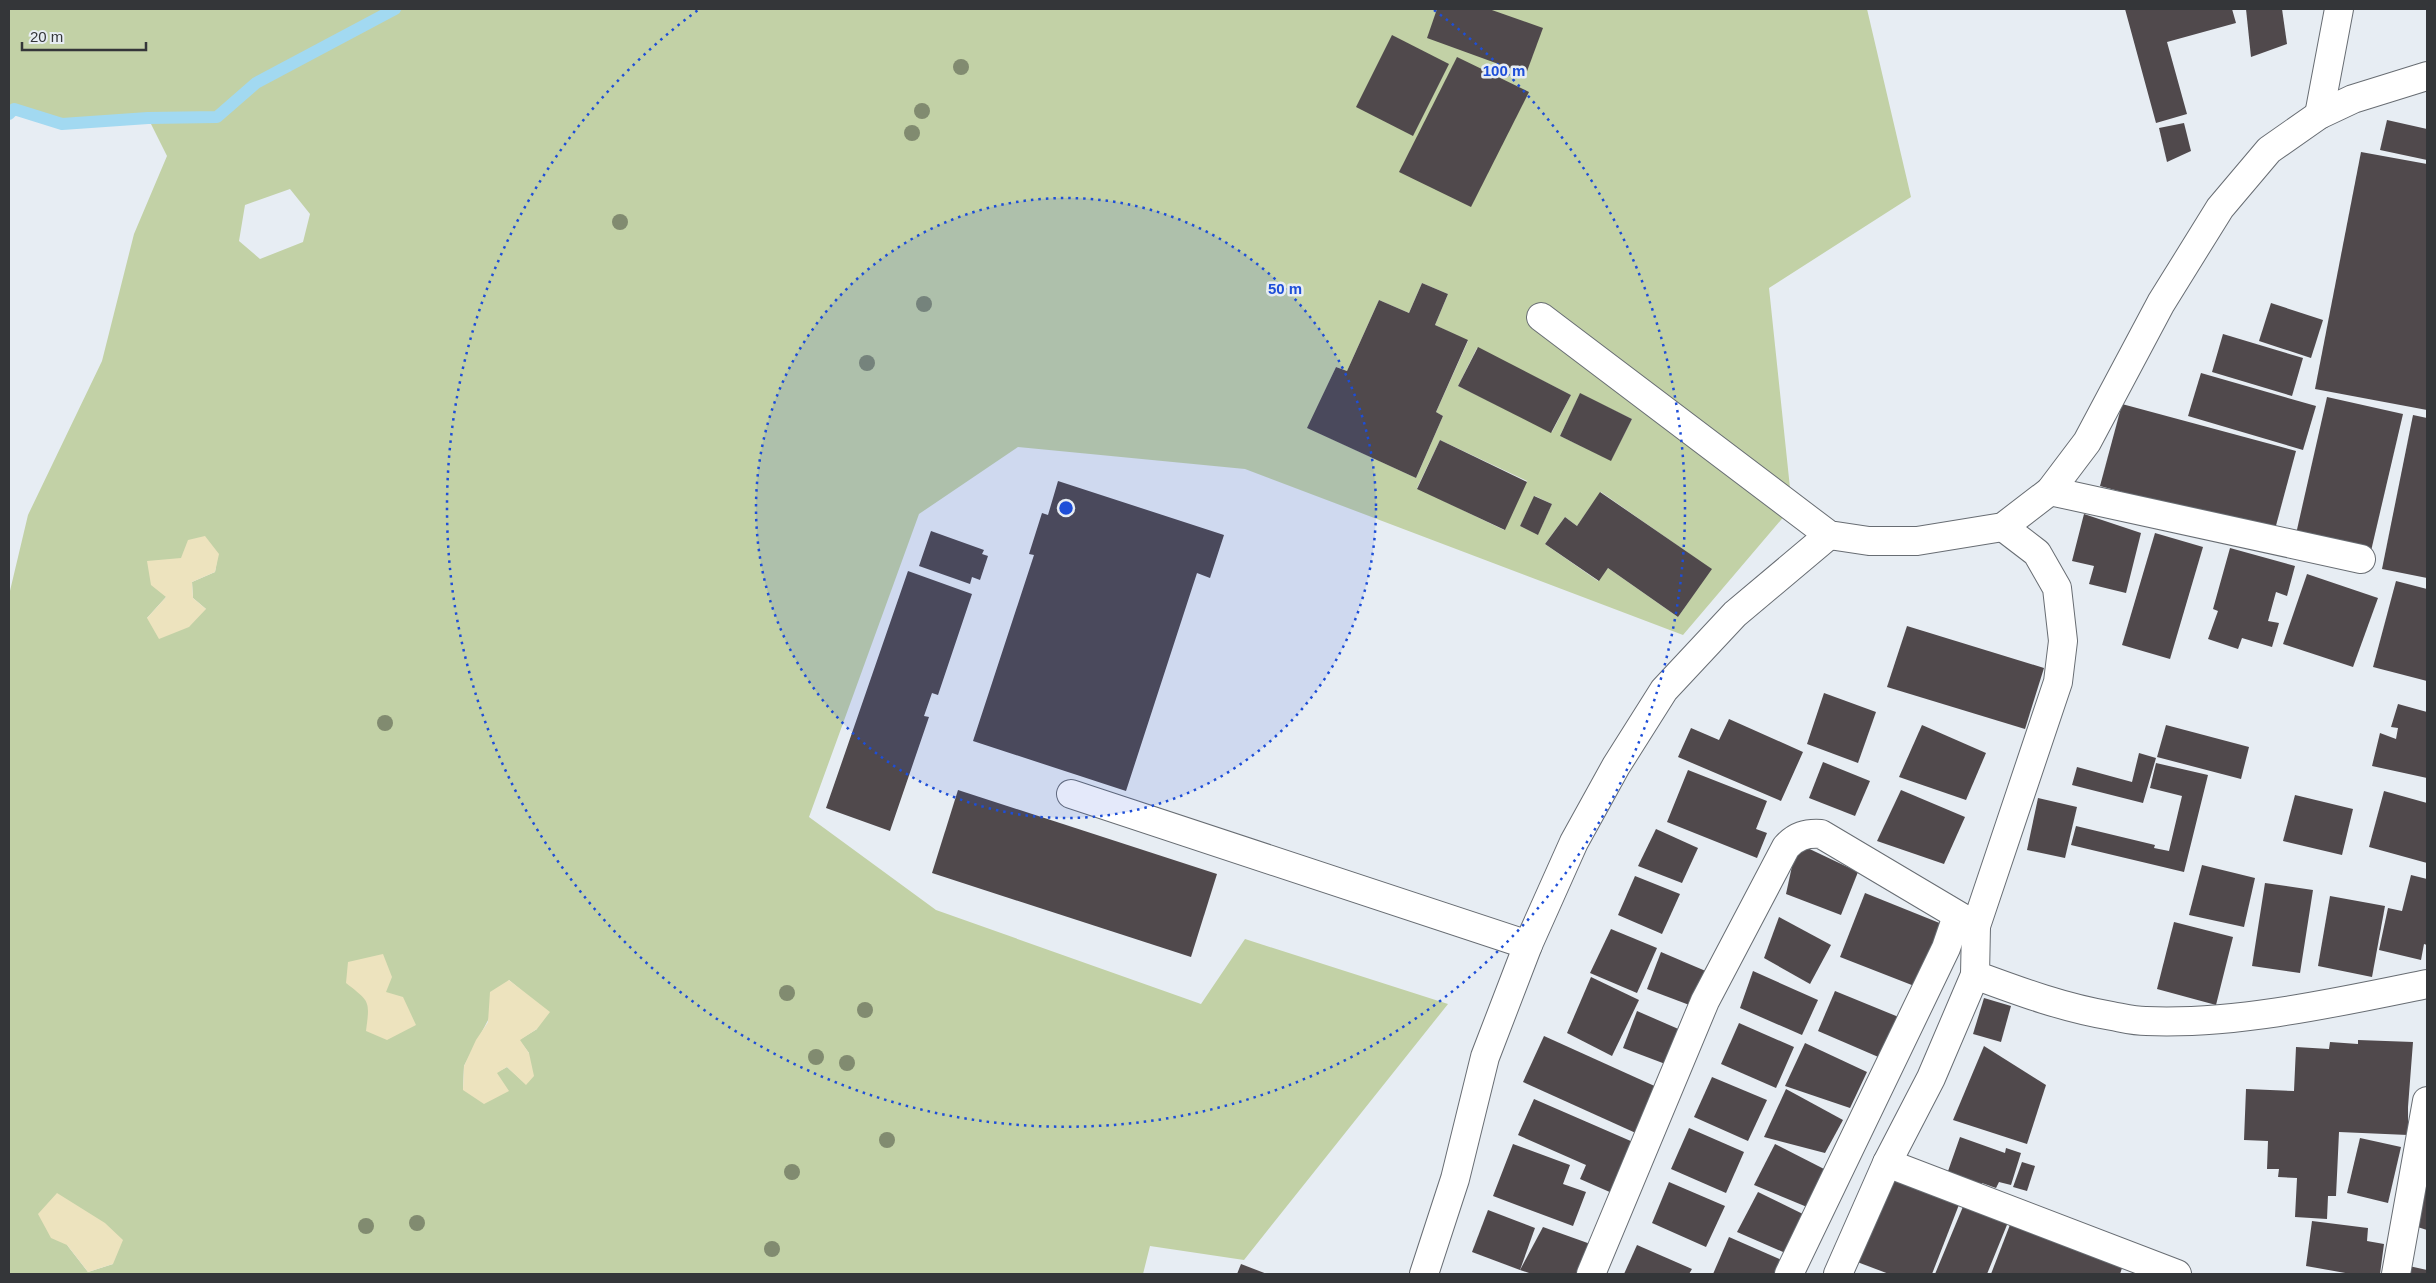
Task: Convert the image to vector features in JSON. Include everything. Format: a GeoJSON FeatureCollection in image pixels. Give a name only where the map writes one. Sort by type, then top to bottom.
{"type":"FeatureCollection","features":[{"type":"Feature","properties":{"kind":"street"},"geometry":{"type":"LineString","coordinates":[[2319,115],[2339,9]]}},
{"type":"Feature","properties":{"kind":"street"},"geometry":{"type":"LineString","coordinates":[[1542,317],[1829,535],[1869,541],[1917,541],[2003,527],[2050,491],[2087,442],[2161,304],[2220,208],[2269,150],[2319,115],[2353,99],[2427,76]]}},
{"type":"Feature","properties":{"kind":"street"},"geometry":{"type":"LineString","coordinates":[[2050,491],[2360,559]]}},
{"type":"Feature","properties":{"kind":"street"},"geometry":{"type":"LineString","coordinates":[[1789,1274],[1946,948],[1966,921],[2058,682],[2063,641],[2056,588],[2036,553],[2003,527]]}},
{"type":"Feature","properties":{"kind":"street"},"geometry":{"type":"LineString","coordinates":[[1424,1274],[1455,1179],[1485,1057],[1528,944],[1574,842],[1616,766],[1664,690],[1735,614],[1829,535]]}},
{"type":"Feature","properties":{"kind":"street"},"geometry":{"type":"LineString","coordinates":[[1071,794],[1528,944]]}},
{"type":"Feature","properties":{"kind":"street"},"geometry":{"type":"LineString","coordinates":[[1591,1274],[1705,1001],[1786,847],[1792,840],[1809,833],[1821,834],[1966,921],[1975,975],[1931,1078],[1887,1163],[1838,1274]]}},
{"type":"Feature","properties":{"kind":"street"},"geometry":{"type":"LineString","coordinates":[[1975,975],[2055,1005],[2145,1022],[2201,1020],[2246,1015],[2348,1000],[2427,984]]}},
{"type":"Feature","properties":{"kind":"street"},"geometry":{"type":"LineString","coordinates":[[2396,1274],[2427,1101]]}},
{"type":"Feature","properties":{"kind":"street"},"geometry":{"type":"LineString","coordinates":[[1887,1163],[2177,1274]]}},
{"type":"Feature","properties":{"kind":"green space"},"geometry":{"type":"Polygon","coordinates":[[[9,9],[1867,9],[1911,197],[1769,288],[1792,507],[1683,635],[1245,469],[1018,447],[919,514],[809,817],[936,910],[1201,1004],[1245,939],[1448,1004],[1244,1260],[1150,1246],[1143,1274],[9,1274],[9,595],[28,515],[102,361],[134,234],[167,156],[148,118],[62,124],[9,106],[9,9]],[[290,189],[245,205],[239,241],[260,259],[303,242],[310,214],[290,189]],[[1422,283],[1409,313],[1379,300],[1347,371],[1336,367],[1308,428],[1416,478],[1443,416],[1436,412],[1468,341],[1435,325],[1448,294],[1422,283]],[[1477,348],[1458,386],[1552,432],[1571,395],[1477,348]],[[1580,394],[1560,436],[1611,460],[1632,419],[1580,394]],[[1440,440],[1417,488],[1504,530],[1527,481],[1440,440]],[[1601,492],[1577,526],[1565,517],[1545,544],[1598,581],[1608,568],[1678,617],[1711,569],[1601,492]],[[1535,496],[1520,526],[1538,534],[1552,504],[1535,496]],[[218,554],[166,597],[147,618],[206,609],[193,598],[192,582],[215,572],[218,554]],[[509,980],[464,1066],[463,1090],[507,1067],[526,1084],[529,1053],[519,1040],[537,1029],[528,996],[509,980]],[[365,998],[369,1007],[416,1025],[365,998]],[[67,1245],[88,1272],[113,1264],[67,1245]]]}},
{"type":"Feature","properties":{"kind":"sand"},"geometry":{"type":"Polygon","coordinates":[[[205,536],[219,554],[215,572],[192,582],[193,598],[206,609],[189,627],[159,639],[147,618],[166,597],[151,585],[147,561],[181,558],[188,540],[205,536]]]}},
{"type":"Feature","properties":{"kind":"sand"},"geometry":{"type":"Polygon","coordinates":[[[383,954],[392,977],[386,992],[403,997],[416,1025],[387,1040],[366,1031],[367,1002],[346,983],[348,962],[383,954]]]}},
{"type":"Feature","properties":{"kind":"sand"},"geometry":{"type":"Polygon","coordinates":[[[509,980],[550,1012],[537,1029],[520,1040],[529,1053],[534,1076],[526,1085],[507,1067],[497,1073],[509,1091],[484,1104],[463,1090],[464,1066],[476,1040],[488,1022],[490,992],[509,980]]]}},
{"type":"Feature","properties":{"kind":"sand"},"geometry":{"type":"Polygon","coordinates":[[[57,1193],[105,1223],[123,1240],[113,1264],[88,1272],[67,1245],[51,1238],[38,1214],[57,1193]]]}},
{"type":"Feature","properties":{"kind":"building"},"geometry":{"type":"Polygon","coordinates":[[[1437,9],[1489,9],[1543,28],[1526,74],[1427,38],[1437,9]]]}},
{"type":"Feature","properties":{"kind":"building"},"geometry":{"type":"Polygon","coordinates":[[[2125,9],[2232,9],[2236,23],[2167,42],[2187,114],[2156,123],[2125,9]]]}},
{"type":"Feature","properties":{"kind":"building"},"geometry":{"type":"Polygon","coordinates":[[[2246,9],[2282,9],[2287,44],[2251,57],[2246,9]]]}},
{"type":"Feature","properties":{"kind":"building"},"geometry":{"type":"Polygon","coordinates":[[[1392,35],[1449,64],[1413,136],[1356,107],[1392,35]]]}},
{"type":"Feature","properties":{"kind":"building"},"geometry":{"type":"Polygon","coordinates":[[[1457,57],[1529,92],[1471,207],[1399,172],[1457,57]]]}},
{"type":"Feature","properties":{"kind":"building"},"geometry":{"type":"Polygon","coordinates":[[[2387,120],[2427,129],[2427,160],[2380,150],[2387,120]]]}},
{"type":"Feature","properties":{"kind":"building"},"geometry":{"type":"Polygon","coordinates":[[[2184,123],[2191,151],[2167,162],[2159,128],[2184,123]]]}},
{"type":"Feature","properties":{"kind":"building"},"geometry":{"type":"Polygon","coordinates":[[[2361,152],[2427,164],[2427,410],[2315,389],[2361,152]]]}},
{"type":"Feature","properties":{"kind":"building"},"geometry":{"type":"Polygon","coordinates":[[[1422,283],[1448,294],[1435,325],[1468,340],[1436,412],[1443,416],[1416,478],[1307,428],[1336,367],[1347,371],[1379,300],[1409,313],[1422,283]]]}},
{"type":"Feature","properties":{"kind":"building"},"geometry":{"type":"Polygon","coordinates":[[[2271,303],[2323,320],[2311,358],[2259,341],[2271,303]]]}},
{"type":"Feature","properties":{"kind":"building"},"geometry":{"type":"Polygon","coordinates":[[[2223,334],[2303,358],[2292,396],[2212,372],[2223,334]]]}},
{"type":"Feature","properties":{"kind":"building"},"geometry":{"type":"Polygon","coordinates":[[[1478,347],[1571,395],[1551,433],[1458,386],[1478,347]]]}},
{"type":"Feature","properties":{"kind":"building"},"geometry":{"type":"Polygon","coordinates":[[[2201,373],[2316,406],[2303,450],[2188,416],[2201,373]]]}},
{"type":"Feature","properties":{"kind":"building"},"geometry":{"type":"Polygon","coordinates":[[[1580,393],[1632,419],[1611,461],[1560,436],[1580,393]]]}},
{"type":"Feature","properties":{"kind":"building"},"geometry":{"type":"Polygon","coordinates":[[[2327,397],[2403,414],[2371,551],[2296,534],[2327,397]]]}},
{"type":"Feature","properties":{"kind":"building"},"geometry":{"type":"Polygon","coordinates":[[[2122,404],[2296,451],[2274,533],[2100,486],[2122,404]]]}},
{"type":"Feature","properties":{"kind":"building"},"geometry":{"type":"Polygon","coordinates":[[[2413,415],[2427,418],[2427,578],[2382,569],[2413,415]]]}},
{"type":"Feature","properties":{"kind":"building"},"geometry":{"type":"Polygon","coordinates":[[[1440,440],[1527,482],[1505,530],[1417,489],[1440,440]]]}},
{"type":"Feature","properties":{"kind":"building"},"geometry":{"type":"Polygon","coordinates":[[[1058,481],[1224,535],[1210,578],[1197,573],[1126,791],[973,741],[1034,555],[1029,554],[1042,513],[1048,515],[1058,481]]]}},
{"type":"Feature","properties":{"kind":"building"},"geometry":{"type":"Polygon","coordinates":[[[1600,492],[1712,569],[1678,617],[1608,568],[1599,581],[1545,544],[1565,517],[1577,526],[1600,492]]]}},
{"type":"Feature","properties":{"kind":"building"},"geometry":{"type":"Polygon","coordinates":[[[1534,496],[1552,504],[1538,535],[1520,526],[1534,496]]]}},
{"type":"Feature","properties":{"kind":"building"},"geometry":{"type":"Polygon","coordinates":[[[2084,514],[2141,533],[2126,593],[2089,584],[2094,566],[2072,561],[2084,514]]]}},
{"type":"Feature","properties":{"kind":"building"},"geometry":{"type":"Polygon","coordinates":[[[931,531],[984,550],[982,554],[988,556],[980,580],[972,577],[970,584],[919,566],[931,531]]]}},
{"type":"Feature","properties":{"kind":"building"},"geometry":{"type":"Polygon","coordinates":[[[2155,533],[2203,547],[2170,659],[2122,645],[2155,533]]]}},
{"type":"Feature","properties":{"kind":"building"},"geometry":{"type":"Polygon","coordinates":[[[2230,548],[2295,566],[2287,596],[2276,592],[2268,621],[2279,623],[2272,647],[2242,638],[2238,649],[2208,639],[2218,611],[2213,609],[2230,548]]]}},
{"type":"Feature","properties":{"kind":"building"},"geometry":{"type":"Polygon","coordinates":[[[908,571],[972,594],[938,695],[932,693],[924,716],[929,717],[890,831],[826,808],[908,571]]]}},
{"type":"Feature","properties":{"kind":"building"},"geometry":{"type":"Polygon","coordinates":[[[2307,574],[2378,598],[2353,667],[2283,644],[2307,574]]]}},
{"type":"Feature","properties":{"kind":"building"},"geometry":{"type":"Polygon","coordinates":[[[2396,581],[2427,589],[2427,681],[2373,667],[2396,581]]]}},
{"type":"Feature","properties":{"kind":"building"},"geometry":{"type":"Polygon","coordinates":[[[1907,626],[2044,668],[2025,729],[1887,687],[1907,626]]]}},
{"type":"Feature","properties":{"kind":"building"},"geometry":{"type":"Polygon","coordinates":[[[1824,693],[1876,712],[1858,763],[1807,744],[1824,693]]]}},
{"type":"Feature","properties":{"kind":"building"},"geometry":{"type":"Polygon","coordinates":[[[2398,704],[2427,712],[2427,778],[2372,766],[2380,733],[2396,739],[2398,728],[2391,727],[2398,704]]]}},
{"type":"Feature","properties":{"kind":"building"},"geometry":{"type":"Polygon","coordinates":[[[1729,719],[1803,752],[1781,801],[1678,757],[1691,728],[1719,740],[1729,719]]]}},
{"type":"Feature","properties":{"kind":"building"},"geometry":{"type":"Polygon","coordinates":[[[1922,725],[1986,753],[1966,800],[1899,777],[1922,725]]]}},
{"type":"Feature","properties":{"kind":"building"},"geometry":{"type":"Polygon","coordinates":[[[2166,725],[2249,747],[2241,779],[2157,757],[2166,725]]]}},
{"type":"Feature","properties":{"kind":"building"},"geometry":{"type":"Polygon","coordinates":[[[2139,753],[2156,758],[2143,803],[2072,785],[2077,767],[2132,782],[2139,753]]]}},
{"type":"Feature","properties":{"kind":"building"},"geometry":{"type":"Polygon","coordinates":[[[1823,762],[1870,781],[1855,816],[1809,798],[1823,762]]]}},
{"type":"Feature","properties":{"kind":"building"},"geometry":{"type":"Polygon","coordinates":[[[2156,763],[2208,775],[2184,872],[2071,845],[2076,826],[2155,845],[2154,848],[2169,851],[2182,796],[2150,788],[2156,763]]]}},
{"type":"Feature","properties":{"kind":"building"},"geometry":{"type":"Polygon","coordinates":[[[1688,770],[1767,801],[1756,829],[1767,833],[1757,858],[1667,822],[1688,770]]]}},
{"type":"Feature","properties":{"kind":"building"},"geometry":{"type":"Polygon","coordinates":[[[958,790],[1217,874],[1191,957],[932,873],[958,790]]]}},
{"type":"Feature","properties":{"kind":"building"},"geometry":{"type":"Polygon","coordinates":[[[1901,790],[1965,817],[1944,864],[1877,841],[1901,790]]]}},
{"type":"Feature","properties":{"kind":"building"},"geometry":{"type":"Polygon","coordinates":[[[2384,791],[2427,803],[2427,863],[2369,847],[2384,791]]]}},
{"type":"Feature","properties":{"kind":"building"},"geometry":{"type":"Polygon","coordinates":[[[2295,795],[2353,809],[2342,855],[2283,841],[2295,795]]]}},
{"type":"Feature","properties":{"kind":"building"},"geometry":{"type":"Polygon","coordinates":[[[2038,798],[2077,807],[2065,858],[2027,850],[2038,798]]]}},
{"type":"Feature","properties":{"kind":"building"},"geometry":{"type":"Polygon","coordinates":[[[1656,829],[1698,848],[1682,883],[1638,866],[1656,829]]]}},
{"type":"Feature","properties":{"kind":"building"},"geometry":{"type":"Polygon","coordinates":[[[1797,843],[1858,872],[1841,915],[1786,894],[1797,843]]]}},
{"type":"Feature","properties":{"kind":"building"},"geometry":{"type":"Polygon","coordinates":[[[2202,865],[2255,878],[2244,927],[2189,915],[2202,865]]]}},
{"type":"Feature","properties":{"kind":"building"},"geometry":{"type":"Polygon","coordinates":[[[2411,875],[2427,879],[2427,945],[2424,944],[2421,960],[2379,950],[2388,908],[2402,911],[2411,875]]]}},
{"type":"Feature","properties":{"kind":"building"},"geometry":{"type":"Polygon","coordinates":[[[1635,876],[1680,894],[1662,934],[1618,915],[1635,876]]]}},
{"type":"Feature","properties":{"kind":"building"},"geometry":{"type":"Polygon","coordinates":[[[2265,883],[2313,890],[2300,973],[2252,966],[2265,883]]]}},
{"type":"Feature","properties":{"kind":"building"},"geometry":{"type":"Polygon","coordinates":[[[1865,893],[1947,926],[1922,989],[1840,957],[1865,893]]]}},
{"type":"Feature","properties":{"kind":"building"},"geometry":{"type":"Polygon","coordinates":[[[2330,896],[2385,906],[2372,977],[2318,966],[2330,896]]]}},
{"type":"Feature","properties":{"kind":"building"},"geometry":{"type":"Polygon","coordinates":[[[1779,917],[1831,945],[1810,984],[1764,958],[1779,917]]]}},
{"type":"Feature","properties":{"kind":"building"},"geometry":{"type":"Polygon","coordinates":[[[2174,922],[2233,937],[2216,1005],[2157,989],[2174,922]]]}},
{"type":"Feature","properties":{"kind":"building"},"geometry":{"type":"Polygon","coordinates":[[[1611,929],[1657,948],[1637,993],[1590,973],[1611,929]]]}},
{"type":"Feature","properties":{"kind":"building"},"geometry":{"type":"Polygon","coordinates":[[[1661,952],[1708,972],[1692,1006],[1647,989],[1661,952]]]}},
{"type":"Feature","properties":{"kind":"building"},"geometry":{"type":"Polygon","coordinates":[[[1753,971],[1818,1000],[1802,1035],[1740,1008],[1753,971]]]}},
{"type":"Feature","properties":{"kind":"building"},"geometry":{"type":"Polygon","coordinates":[[[1591,977],[1639,1000],[1612,1056],[1567,1033],[1591,977]]]}},
{"type":"Feature","properties":{"kind":"building"},"geometry":{"type":"Polygon","coordinates":[[[1835,991],[1901,1018],[1883,1059],[1818,1031],[1835,991]]]}},
{"type":"Feature","properties":{"kind":"building"},"geometry":{"type":"Polygon","coordinates":[[[1984,998],[2011,1006],[2001,1042],[1973,1034],[1984,998]]]}},
{"type":"Feature","properties":{"kind":"building"},"geometry":{"type":"Polygon","coordinates":[[[1637,1011],[1683,1031],[1668,1065],[1623,1048],[1637,1011]]]}},
{"type":"Feature","properties":{"kind":"building"},"geometry":{"type":"Polygon","coordinates":[[[1739,1023],[1794,1047],[1776,1088],[1721,1064],[1739,1023]]]}},
{"type":"Feature","properties":{"kind":"building"},"geometry":{"type":"Polygon","coordinates":[[[1544,1036],[1659,1088],[1638,1134],[1523,1082],[1544,1036]]]}},
{"type":"Feature","properties":{"kind":"building"},"geometry":{"type":"Polygon","coordinates":[[[2358,1040],[2413,1042],[2408,1107],[2408,1135],[2339,1132],[2336,1196],[2328,1196],[2327,1219],[2295,1217],[2297,1178],[2278,1177],[2279,1169],[2267,1169],[2268,1141],[2244,1140],[2246,1089],[2294,1091],[2296,1047],[2329,1049],[2330,1042],[2358,1044],[2358,1040]]]}},
{"type":"Feature","properties":{"kind":"building"},"geometry":{"type":"Polygon","coordinates":[[[1805,1043],[1867,1072],[1850,1108],[1785,1086],[1805,1043]]]}},
{"type":"Feature","properties":{"kind":"building"},"geometry":{"type":"Polygon","coordinates":[[[1984,1046],[2046,1085],[2027,1144],[1953,1120],[1984,1046]]]}},
{"type":"Feature","properties":{"kind":"building"},"geometry":{"type":"Polygon","coordinates":[[[1712,1077],[1767,1100],[1748,1141],[1694,1117],[1712,1077]]]}},
{"type":"Feature","properties":{"kind":"building"},"geometry":{"type":"Polygon","coordinates":[[[1786,1089],[1843,1120],[1825,1153],[1764,1137],[1786,1089]]]}},
{"type":"Feature","properties":{"kind":"building"},"geometry":{"type":"Polygon","coordinates":[[[1534,1099],[1633,1142],[1612,1193],[1580,1179],[1586,1165],[1518,1135],[1534,1099]]]}},
{"type":"Feature","properties":{"kind":"building"},"geometry":{"type":"Polygon","coordinates":[[[1689,1128],[1744,1152],[1726,1193],[1671,1169],[1689,1128]]]}},
{"type":"Feature","properties":{"kind":"building"},"geometry":{"type":"Polygon","coordinates":[[[1960,1137],[2005,1153],[2006,1148],[2021,1153],[2011,1185],[1999,1182],[1996,1188],[1982,1183],[1981,1186],[1947,1174],[1960,1137]]]}},
{"type":"Feature","properties":{"kind":"building"},"geometry":{"type":"Polygon","coordinates":[[[2360,1138],[2401,1147],[2388,1203],[2347,1193],[2360,1138]]]}},
{"type":"Feature","properties":{"kind":"building"},"geometry":{"type":"Polygon","coordinates":[[[1513,1144],[1570,1165],[1563,1184],[1586,1192],[1573,1226],[1493,1196],[1513,1144]]]}},
{"type":"Feature","properties":{"kind":"building"},"geometry":{"type":"Polygon","coordinates":[[[1775,1144],[1826,1170],[1807,1207],[1754,1185],[1775,1144]]]}},
{"type":"Feature","properties":{"kind":"building"},"geometry":{"type":"Polygon","coordinates":[[[2022,1162],[2035,1166],[2027,1191],[2013,1187],[2022,1162]]]}},
{"type":"Feature","properties":{"kind":"building"},"geometry":{"type":"Polygon","coordinates":[[[1888,1167],[1962,1197],[1932,1274],[1889,1274],[1852,1260],[1888,1167]]]}},
{"type":"Feature","properties":{"kind":"building"},"geometry":{"type":"Polygon","coordinates":[[[2427,1175],[2427,1230],[2411,1225],[2427,1175]]]}},
{"type":"Feature","properties":{"kind":"building"},"geometry":{"type":"Polygon","coordinates":[[[1669,1182],[1725,1206],[1706,1247],[1652,1223],[1669,1182]]]}},
{"type":"Feature","properties":{"kind":"building"},"geometry":{"type":"Polygon","coordinates":[[[1758,1192],[1809,1217],[1790,1255],[1737,1232],[1758,1192]]]}},
{"type":"Feature","properties":{"kind":"building"},"geometry":{"type":"Polygon","coordinates":[[[1967,1197],[2011,1215],[1987,1274],[1935,1274],[1967,1197]]]}},
{"type":"Feature","properties":{"kind":"building"},"geometry":{"type":"Polygon","coordinates":[[[1488,1210],[1535,1228],[1520,1270],[1472,1252],[1488,1210]]]}},
{"type":"Feature","properties":{"kind":"building"},"geometry":{"type":"Polygon","coordinates":[[[2013,1217],[2125,1259],[2120,1274],[1991,1274],[2013,1217]]]}},
{"type":"Feature","properties":{"kind":"building"},"geometry":{"type":"Polygon","coordinates":[[[2312,1221],[2368,1228],[2367,1241],[2384,1244],[2380,1274],[2351,1274],[2306,1266],[2312,1221]]]}},
{"type":"Feature","properties":{"kind":"building"},"geometry":{"type":"Polygon","coordinates":[[[1543,1227],[1596,1246],[1585,1274],[1532,1274],[1520,1270],[1543,1227]]]}},
{"type":"Feature","properties":{"kind":"building"},"geometry":{"type":"Polygon","coordinates":[[[1729,1237],[1784,1261],[1778,1274],[1713,1274],[1729,1237]]]}},
{"type":"Feature","properties":{"kind":"building"},"geometry":{"type":"Polygon","coordinates":[[[1637,1245],[1692,1269],[1689,1274],[1624,1274],[1637,1245]]]}},
{"type":"Feature","properties":{"kind":"building"},"geometry":{"type":"Polygon","coordinates":[[[1241,1264],[1267,1274],[1237,1274],[1241,1264]]]}},
{"type":"Feature","properties":{"kind":"building"},"geometry":{"type":"Polygon","coordinates":[[[2409,1266],[2427,1270],[2427,1274],[2407,1274],[2409,1266]]]}},
{"type":"Feature","properties":{"kind":"waterway"},"geometry":{"type":"LineString","coordinates":[[9,114],[14,109],[62,124],[148,118],[217,117],[256,83],[395,9]]}}]}
